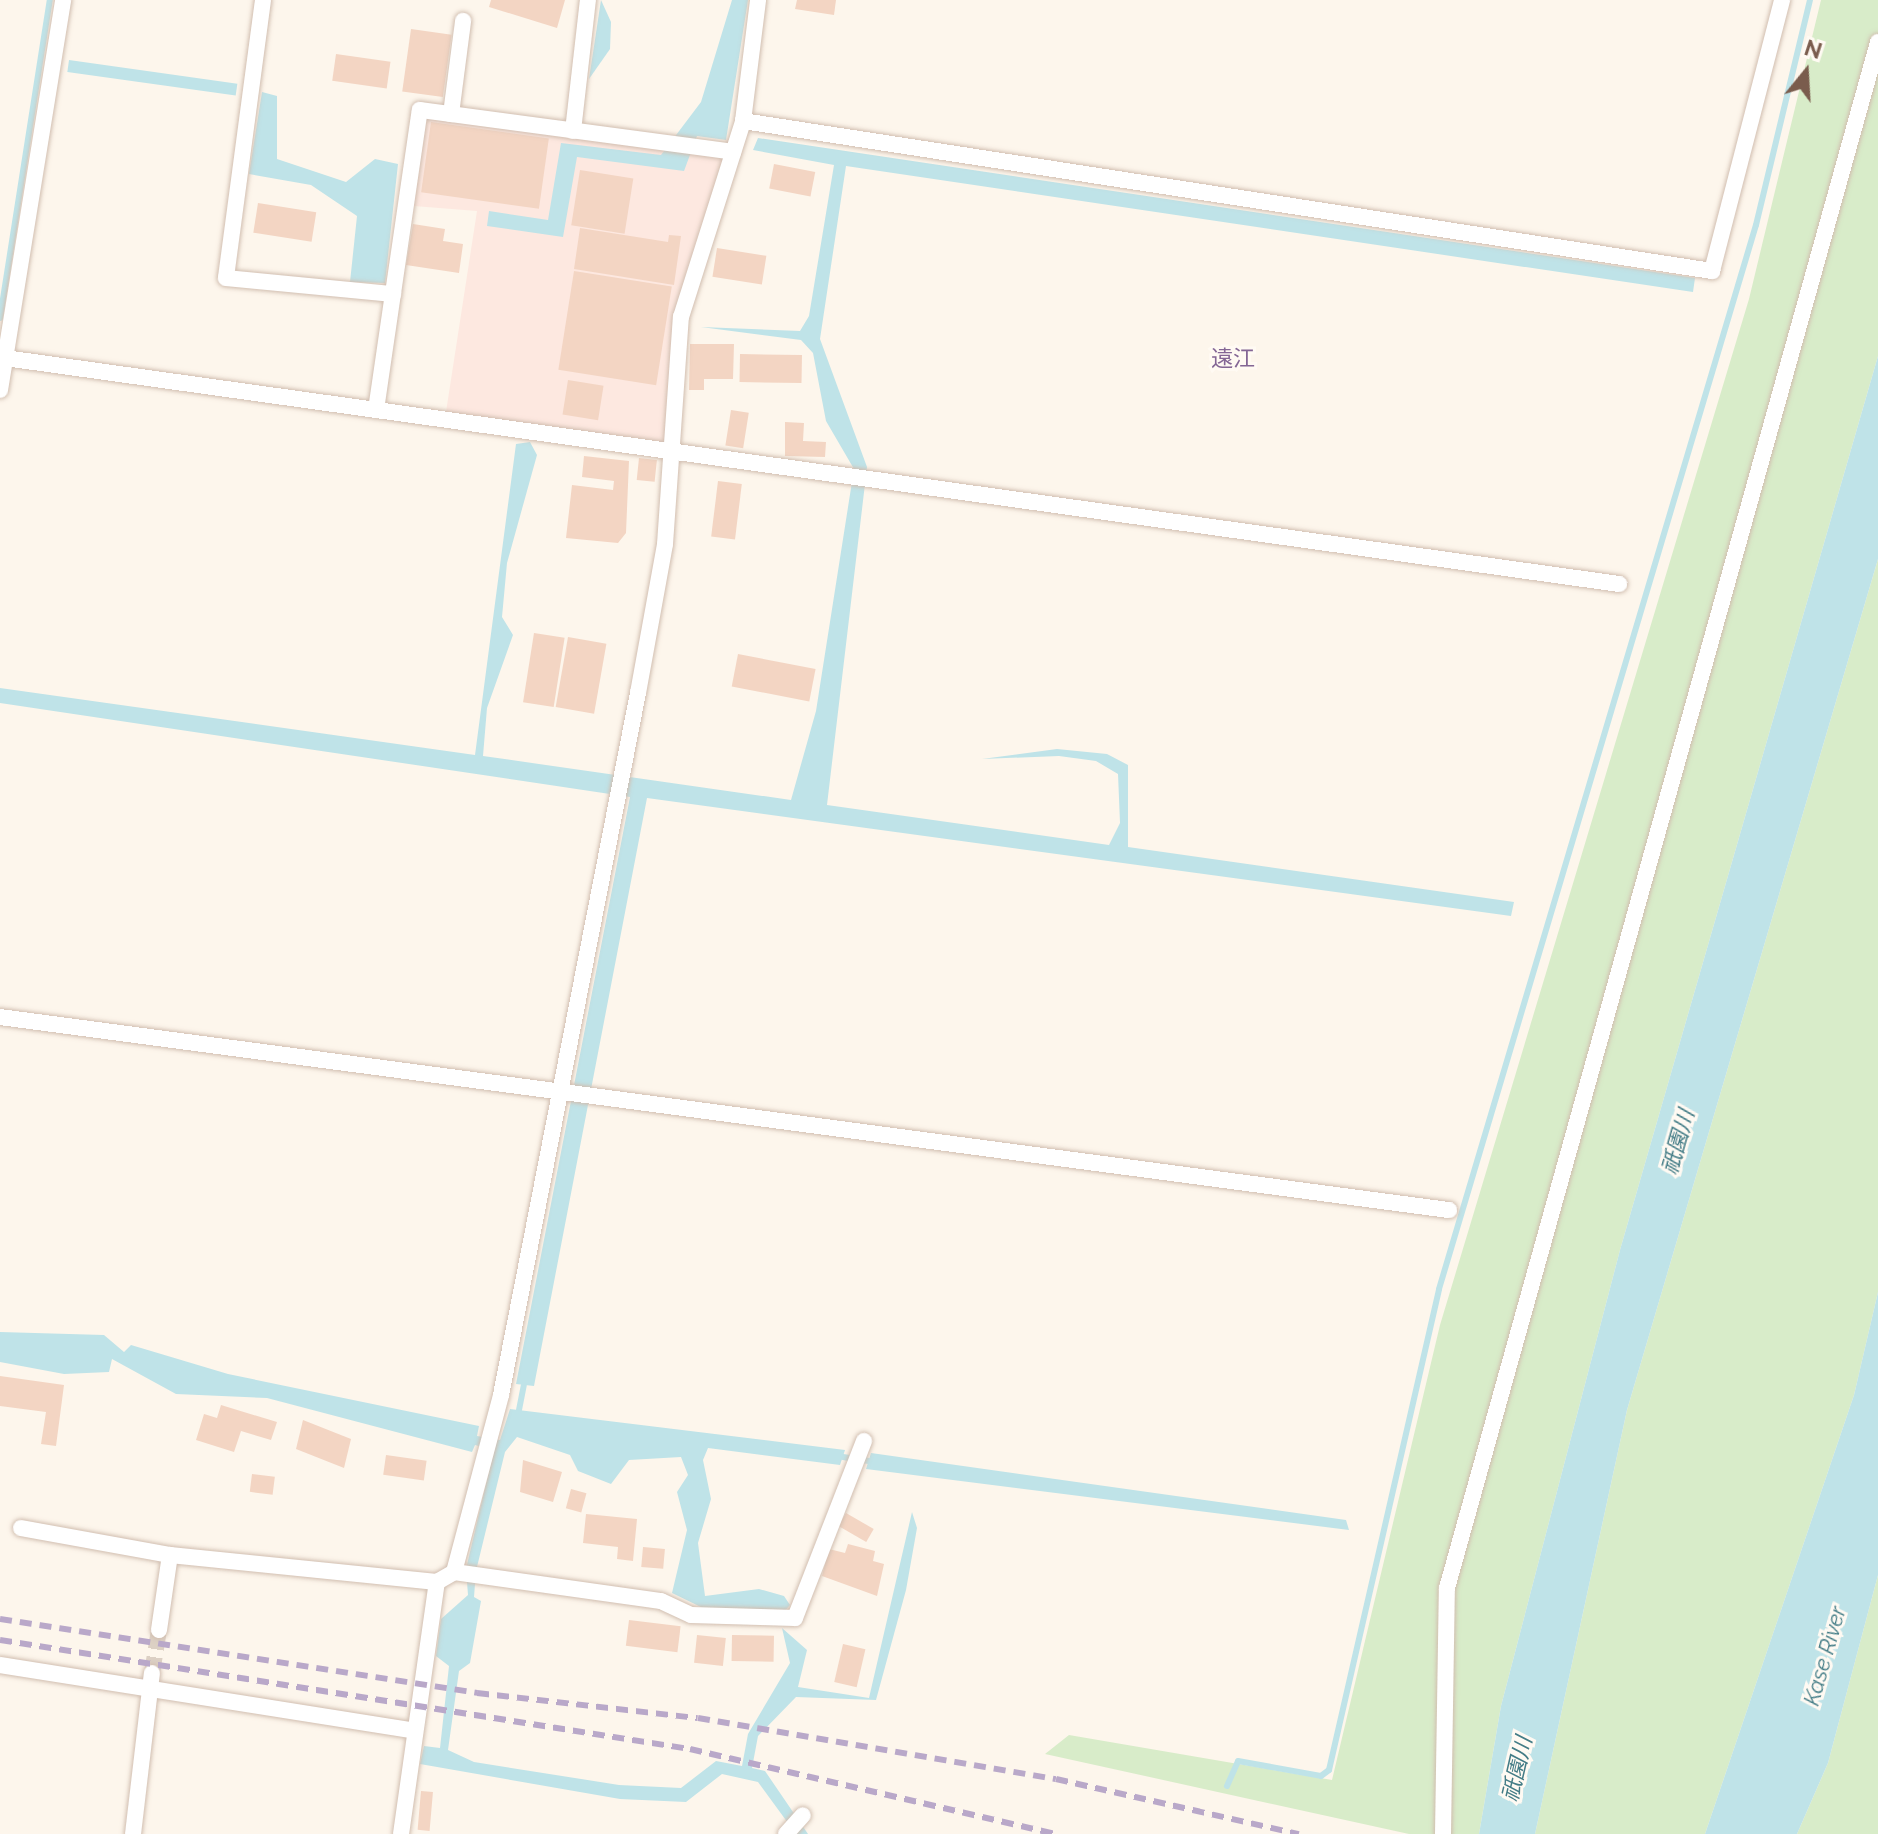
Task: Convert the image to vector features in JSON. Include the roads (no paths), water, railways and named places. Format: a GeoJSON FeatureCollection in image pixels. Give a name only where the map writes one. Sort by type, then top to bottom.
{"type":"FeatureCollection","features":[{"type":"Feature","properties":{"kind":"street"},"geometry":{"type":"LineString","coordinates":[[0,390],[63,0]]}},
{"type":"Feature","properties":{"kind":"street"},"geometry":{"type":"LineString","coordinates":[[263,0],[226,278],[393,294]]}},
{"type":"Feature","properties":{"kind":"street"},"geometry":{"type":"LineString","coordinates":[[573,131],[588,0]]}},
{"type":"Feature","properties":{"kind":"street"},"geometry":{"type":"LineString","coordinates":[[459,1574],[564,1089],[665,544],[675,452],[681,317],[743,121],[758,0]]}},
{"type":"Feature","properties":{"kind":"street"},"geometry":{"type":"LineString","coordinates":[[743,121],[1712,271],[1782,0]]}},
{"type":"Feature","properties":{"kind":"street"},"geometry":{"type":"LineString","coordinates":[[451,114],[463,21]]}},
{"type":"Feature","properties":{"kind":"street"},"geometry":{"type":"LineString","coordinates":[[1443,1834],[1447,1588],[1878,42]]}},
{"type":"Feature","properties":{"kind":"street"},"geometry":{"type":"LineString","coordinates":[[376,410],[420,110],[733,152]]}},
{"type":"Feature","properties":{"kind":"street"},"geometry":{"type":"LineString","coordinates":[[5,358],[1619,584]]}},
{"type":"Feature","properties":{"kind":"street"},"geometry":{"type":"LineString","coordinates":[[0,1017],[595,1093],[1449,1210]]}},
{"type":"Feature","properties":{"kind":"street"},"geometry":{"type":"LineString","coordinates":[[21,1528],[170,1555],[437,1582],[459,1574],[485,1581],[661,1601],[691,1615],[795,1618],[859,1453]]}},
{"type":"Feature","properties":{"kind":"street"},"geometry":{"type":"LineString","coordinates":[[159,1630],[170,1555]]}},
{"type":"Feature","properties":{"kind":"street"},"geometry":{"type":"LineString","coordinates":[[401,1834],[411,1730],[437,1582]]}},
{"type":"Feature","properties":{"kind":"street"},"geometry":{"type":"LineString","coordinates":[[0,1665],[149,1694],[411,1730]]}},
{"type":"Feature","properties":{"kind":"street"},"geometry":{"type":"LineString","coordinates":[[133,1834],[152,1673]]}},
{"type":"Feature","properties":{"kind":"street"},"geometry":{"type":"LineString","coordinates":[[786,1832],[803,1815]]}},
{"type":"Feature","properties":{"kind":"water"},"geometry":{"type":"Polygon","coordinates":[[[601,0],[611,22],[610,49],[589,79],[601,0]]]}},
{"type":"Feature","properties":{"kind":"water"},"geometry":{"type":"Polygon","coordinates":[[[732,0],[748,0],[726,140],[697,136],[684,171],[577,157],[563,237],[487,226],[489,211],[548,220],[561,143],[661,155],[701,102],[732,0]]]}},
{"type":"Feature","properties":{"kind":"water"},"geometry":{"type":"Polygon","coordinates":[[[69,60],[237,84],[236,96],[67,72],[69,60]]]}},
{"type":"Feature","properties":{"kind":"water"},"geometry":{"type":"Polygon","coordinates":[[[262,92],[277,96],[277,159],[346,182],[375,159],[398,164],[385,283],[350,282],[357,216],[311,185],[249,174],[262,92]]]}},
{"type":"Feature","properties":{"kind":"water"},"geometry":{"type":"Polygon","coordinates":[[[758,138],[1695,278],[1693,292],[846,166],[820,339],[867,467],[827,805],[1109,845],[1120,823],[1118,774],[1096,761],[1059,756],[982,759],[1057,749],[1107,754],[1128,765],[1128,847],[1514,902],[1511,916],[647,798],[534,1386],[516,1384],[630,797],[0,703],[0,688],[475,755],[516,444],[530,442],[537,455],[507,563],[502,617],[513,635],[487,708],[483,756],[791,800],[816,711],[854,469],[826,421],[813,353],[801,340],[701,327],[800,331],[809,316],[834,165],[753,150],[758,138]]]}},
{"type":"Feature","properties":{"kind":"water","name":"祇園川"},"geometry":{"type":"Polygon","coordinates":[[[1878,356],[1878,559],[1627,1410],[1535,1834],[1479,1834],[1501,1706],[1620,1250],[1878,356]]]}},
{"type":"Feature","properties":{"kind":"water","name":"Kase River"},"geometry":{"type":"Polygon","coordinates":[[[1878,1292],[1878,1575],[1828,1763],[1797,1834],[1705,1834],[1854,1395],[1878,1292]]]}},
{"type":"Feature","properties":{"kind":"water"},"geometry":{"type":"Polygon","coordinates":[[[0,1332],[104,1335],[124,1352],[131,1345],[228,1374],[479,1426],[477,1436],[500,1440],[510,1409],[845,1450],[840,1465],[708,1448],[703,1460],[711,1499],[698,1543],[705,1596],[759,1589],[784,1596],[790,1605],[782,1614],[707,1610],[672,1593],[687,1530],[677,1492],[688,1475],[681,1457],[629,1460],[611,1484],[578,1471],[570,1455],[517,1437],[505,1452],[476,1571],[474,1597],[481,1601],[470,1663],[459,1671],[448,1750],[474,1762],[619,1785],[681,1788],[716,1761],[742,1766],[748,1734],[790,1663],[782,1628],[807,1650],[798,1687],[869,1698],[912,1512],[917,1528],[906,1590],[876,1700],[796,1697],[758,1736],[752,1768],[765,1771],[808,1834],[796,1834],[758,1782],[722,1774],[686,1802],[620,1799],[420,1764],[424,1746],[440,1748],[449,1666],[436,1656],[441,1619],[468,1595],[466,1569],[494,1450],[475,1445],[472,1452],[267,1398],[176,1394],[112,1359],[109,1372],[64,1374],[0,1362],[0,1332]]]}},
{"type":"Feature","properties":{"kind":"water"},"geometry":{"type":"Polygon","coordinates":[[[871,1453],[1346,1520],[1349,1530],[866,1469],[871,1453]]]}},
{"type":"Feature","properties":{"kind":"waterway"},"geometry":{"type":"LineString","coordinates":[[0,318],[50,0]]}},
{"type":"Feature","properties":{"kind":"waterway"},"geometry":{"type":"LineString","coordinates":[[1227,1786],[1238,1761],[1321,1776],[1329,1770],[1439,1289],[1756,225],[1810,0]]}},
{"type":"Feature","properties":{"kind":"waterway"},"geometry":{"type":"LineString","coordinates":[[519,1410],[524,1385]]}},
{"type":"Feature","properties":{"kind":"waterway"},"geometry":{"type":"LineString","coordinates":[[843,1457],[869,1461]]}},
{"type":"Feature","properties":{"kind":"tunnel"},"geometry":{"type":"LineString","coordinates":[[152,1673],[159,1630]]}},
{"type":"Feature","properties":{"kind":"railway"},"geometry":{"type":"LineString","coordinates":[[0,1619],[477,1693],[698,1718],[1056,1779],[1299,1834]]}},
{"type":"Feature","properties":{"kind":"railway"},"geometry":{"type":"LineString","coordinates":[[0,1640],[690,1749],[1055,1834]]}},
{"type":"Feature","properties":{"kind":"district","name":"遠江"},"geometry":{"type":"Point","coordinates":[1233,359]}}]}
